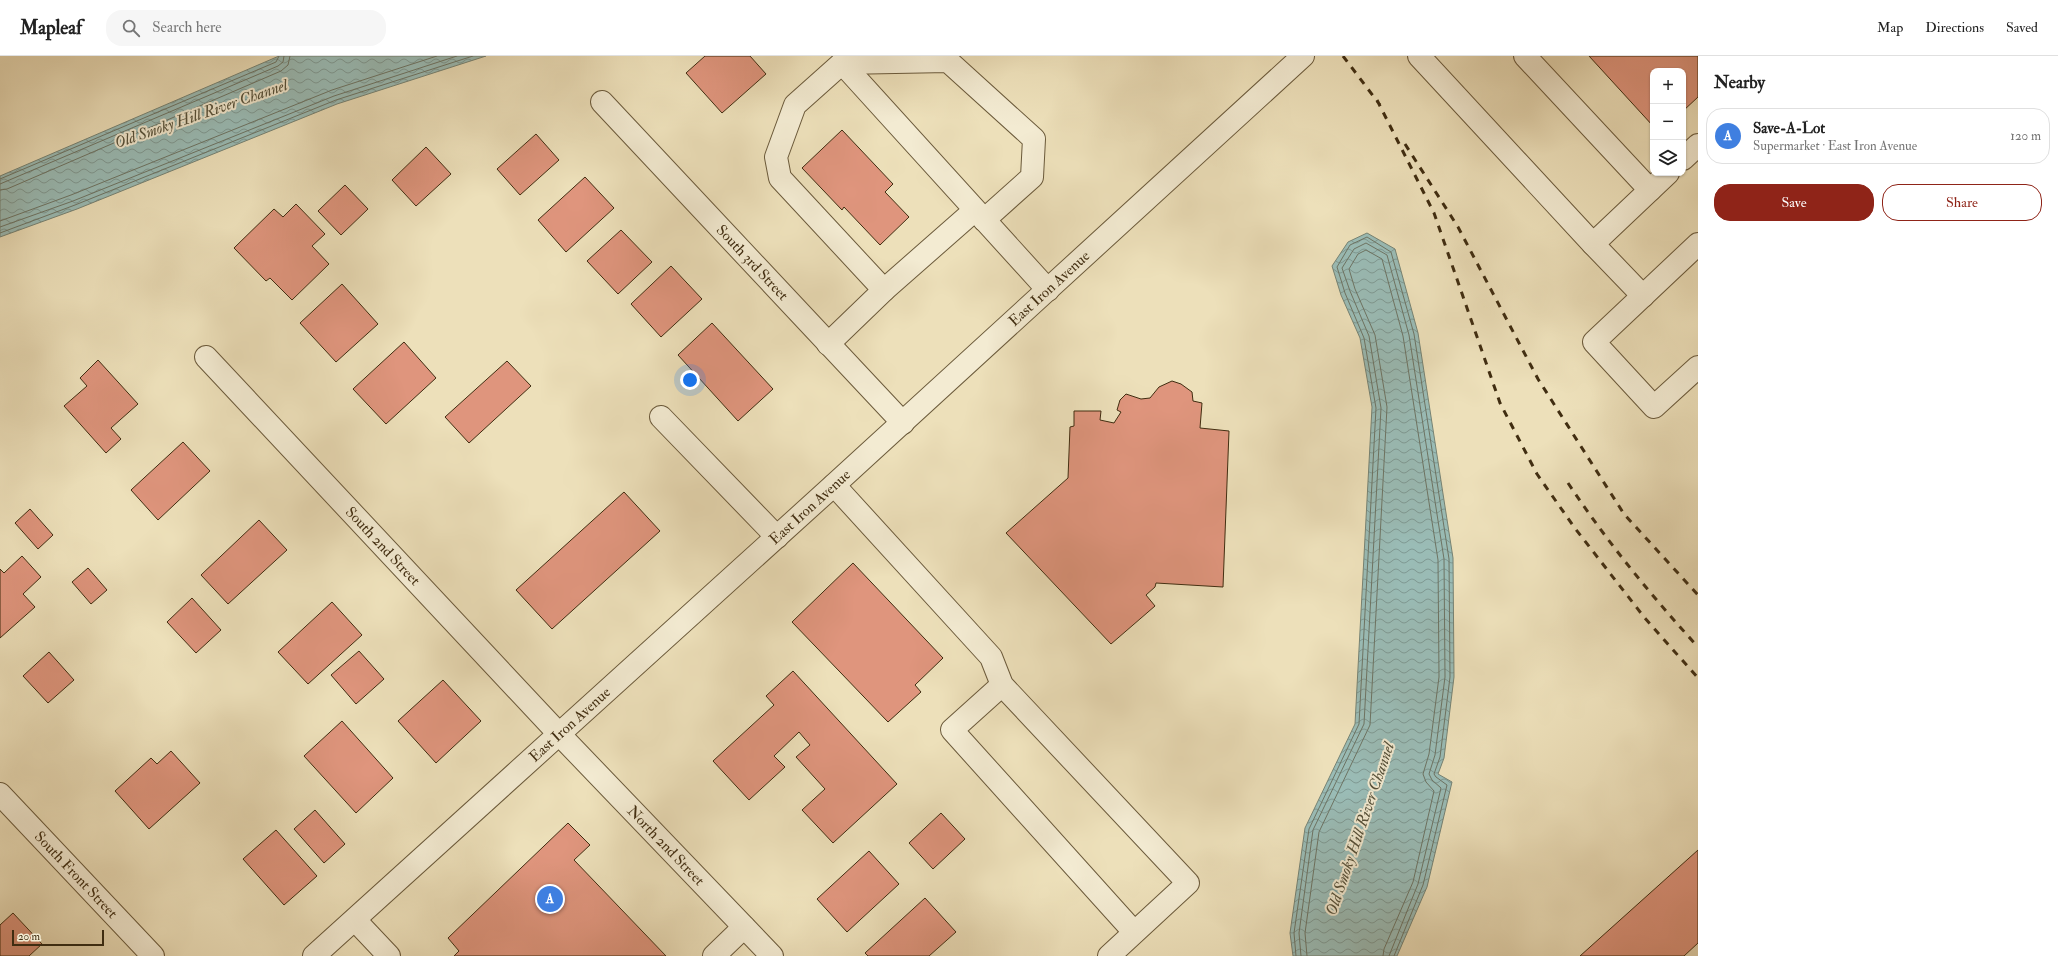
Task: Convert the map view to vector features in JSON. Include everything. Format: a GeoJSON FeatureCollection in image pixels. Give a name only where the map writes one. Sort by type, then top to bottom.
{"type":"FeatureCollection","features":[{"type":"Feature","properties":{"kind":"street","name":"East Iron Avenue"},"geometry":{"type":"LineString","coordinates":[[314,956],[903,423],[1303,56]]}},
{"type":"Feature","properties":{"kind":"street"},"geometry":{"type":"LineString","coordinates":[[1419,56],[1642,296]]}},
{"type":"Feature","properties":{"kind":"street"},"geometry":{"type":"LineString","coordinates":[[1525,56],[1650,190]]}},
{"type":"Feature","properties":{"kind":"street"},"geometry":{"type":"LineString","coordinates":[[828,344],[884,290],[980,215],[1032,177],[1034,139],[948,61],[842,63],[794,105],[776,157],[780,178],[884,290]]}},
{"type":"Feature","properties":{"kind":"street"},"geometry":{"type":"LineString","coordinates":[[842,63],[1048,290]]}},
{"type":"Feature","properties":{"kind":"street","name":"South 3rd Street"},"geometry":{"type":"LineString","coordinates":[[602,102],[903,423]]}},
{"type":"Feature","properties":{"kind":"street"},"geometry":{"type":"LineString","coordinates":[[1686,156],[1698,145]]}},
{"type":"Feature","properties":{"kind":"street"},"geometry":{"type":"LineString","coordinates":[[1593,244],[1665,176]]}},
{"type":"Feature","properties":{"kind":"street"},"geometry":{"type":"LineString","coordinates":[[1698,244],[1594,342],[1654,407],[1698,367]]}},
{"type":"Feature","properties":{"kind":"street","name":"South 2nd Street"},"geometry":{"type":"LineString","coordinates":[[206,357],[560,735]]}},
{"type":"Feature","properties":{"kind":"street"},"geometry":{"type":"LineString","coordinates":[[661,417],[777,537]]}},
{"type":"Feature","properties":{"kind":"street"},"geometry":{"type":"LineString","coordinates":[[834,485],[991,657],[1002,686],[1188,882],[1109,956]]}},
{"type":"Feature","properties":{"kind":"street"},"geometry":{"type":"LineString","coordinates":[[1002,686],[952,730],[1134,932]]}},
{"type":"Feature","properties":{"kind":"street","name":"North 2nd Street"},"geometry":{"type":"LineString","coordinates":[[560,735],[772,956]]}},
{"type":"Feature","properties":{"kind":"street","name":"South Front Street"},"geometry":{"type":"LineString","coordinates":[[0,794],[153,956]]}},
{"type":"Feature","properties":{"kind":"street"},"geometry":{"type":"LineString","coordinates":[[355,920],[389,956]]}},
{"type":"Feature","properties":{"kind":"street"},"geometry":{"type":"LineString","coordinates":[[714,956],[744,927]]}},
{"type":"Feature","properties":{"kind":"water","name":"Old Smoky Hill River Channel"},"geometry":{"type":"Polygon","coordinates":[[[279,56],[486,56],[337,104],[77,209],[0,237],[0,176],[279,56]]]}},
{"type":"Feature","properties":{"kind":"water","name":"Old Smoky Hill River Channel"},"geometry":{"type":"Polygon","coordinates":[[[1367,233],[1395,249],[1418,333],[1453,558],[1454,677],[1444,758],[1438,774],[1452,782],[1427,887],[1397,956],[1293,956],[1290,933],[1305,828],[1355,724],[1372,407],[1360,338],[1341,295],[1332,266],[1348,242],[1367,233]]]}},
{"type":"Feature","properties":{"kind":"building"},"geometry":{"type":"Polygon","coordinates":[[[705,56],[750,56],[766,74],[722,113],[686,73],[705,56]]]}},
{"type":"Feature","properties":{"kind":"building"},"geometry":{"type":"Polygon","coordinates":[[[1589,56],[1698,56],[1698,97],[1686,108],[1686,68],[1650,68],[1650,123],[1589,56]]]}},
{"type":"Feature","properties":{"kind":"building"},"geometry":{"type":"Polygon","coordinates":[[[842,130],[893,184],[885,192],[909,217],[880,245],[844,207],[842,210],[802,168],[842,130]]]}},
{"type":"Feature","properties":{"kind":"building"},"geometry":{"type":"Polygon","coordinates":[[[536,134],[559,160],[520,195],[497,169],[536,134]]]}},
{"type":"Feature","properties":{"kind":"building"},"geometry":{"type":"Polygon","coordinates":[[[426,147],[451,174],[416,206],[392,180],[426,147]]]}},
{"type":"Feature","properties":{"kind":"building"},"geometry":{"type":"Polygon","coordinates":[[[585,177],[614,208],[566,252],[538,220],[585,177]]]}},
{"type":"Feature","properties":{"kind":"building"},"geometry":{"type":"Polygon","coordinates":[[[345,185],[368,209],[341,235],[318,211],[345,185]]]}},
{"type":"Feature","properties":{"kind":"building"},"geometry":{"type":"Polygon","coordinates":[[[296,204],[325,234],[312,246],[329,264],[292,300],[270,278],[266,281],[234,248],[274,209],[283,217],[296,204]]]}},
{"type":"Feature","properties":{"kind":"building"},"geometry":{"type":"Polygon","coordinates":[[[621,230],[652,262],[618,294],[587,261],[621,230]]]}},
{"type":"Feature","properties":{"kind":"building"},"geometry":{"type":"Polygon","coordinates":[[[671,266],[702,299],[661,337],[631,304],[671,266]]]}},
{"type":"Feature","properties":{"kind":"building"},"geometry":{"type":"Polygon","coordinates":[[[342,284],[378,324],[336,362],[300,323],[342,284]]]}},
{"type":"Feature","properties":{"kind":"building"},"geometry":{"type":"Polygon","coordinates":[[[712,323],[773,389],[738,421],[678,355],[712,323]]]}},
{"type":"Feature","properties":{"kind":"building"},"geometry":{"type":"Polygon","coordinates":[[[404,342],[436,378],[386,424],[353,389],[404,342]]]}},
{"type":"Feature","properties":{"kind":"building"},"geometry":{"type":"Polygon","coordinates":[[[98,360],[138,404],[111,428],[121,439],[106,453],[64,406],[87,386],[80,378],[98,360]]]}},
{"type":"Feature","properties":{"kind":"building"},"geometry":{"type":"Polygon","coordinates":[[[507,361],[531,386],[469,443],[445,417],[507,361]]]}},
{"type":"Feature","properties":{"kind":"building"},"geometry":{"type":"Polygon","coordinates":[[[1172,381],[1181,384],[1192,392],[1193,401],[1202,403],[1200,428],[1229,431],[1223,587],[1156,583],[1155,587],[1146,595],[1155,606],[1111,644],[1006,533],[1068,478],[1070,427],[1074,426],[1074,411],[1101,411],[1100,420],[1114,423],[1121,412],[1117,410],[1120,400],[1126,394],[1141,399],[1150,398],[1159,387],[1172,381]]]}},
{"type":"Feature","properties":{"kind":"building"},"geometry":{"type":"Polygon","coordinates":[[[183,442],[210,471],[158,520],[131,490],[183,442]]]}},
{"type":"Feature","properties":{"kind":"building"},"geometry":{"type":"Polygon","coordinates":[[[624,492],[660,531],[552,629],[516,590],[624,492]]]}},
{"type":"Feature","properties":{"kind":"building"},"geometry":{"type":"Polygon","coordinates":[[[30,509],[53,535],[38,549],[15,523],[30,509]]]}},
{"type":"Feature","properties":{"kind":"building"},"geometry":{"type":"Polygon","coordinates":[[[259,520],[287,550],[228,604],[201,575],[259,520]]]}},
{"type":"Feature","properties":{"kind":"building"},"geometry":{"type":"Polygon","coordinates":[[[22,556],[41,577],[23,594],[35,607],[0,638],[0,569],[4,573],[22,556]]]}},
{"type":"Feature","properties":{"kind":"building"},"geometry":{"type":"Polygon","coordinates":[[[853,563],[943,658],[915,685],[921,692],[888,722],[792,622],[853,563]]]}},
{"type":"Feature","properties":{"kind":"building"},"geometry":{"type":"Polygon","coordinates":[[[88,568],[107,590],[91,604],[72,582],[88,568]]]}},
{"type":"Feature","properties":{"kind":"building"},"geometry":{"type":"Polygon","coordinates":[[[192,598],[221,630],[196,653],[167,622],[192,598]]]}},
{"type":"Feature","properties":{"kind":"building"},"geometry":{"type":"Polygon","coordinates":[[[332,602],[362,635],[308,684],[278,652],[332,602]]]}},
{"type":"Feature","properties":{"kind":"building"},"geometry":{"type":"Polygon","coordinates":[[[359,651],[384,679],[356,704],[331,675],[359,651]]]}},
{"type":"Feature","properties":{"kind":"building"},"geometry":{"type":"Polygon","coordinates":[[[49,652],[74,680],[48,703],[23,676],[49,652]]]}},
{"type":"Feature","properties":{"kind":"building"},"geometry":{"type":"Polygon","coordinates":[[[793,671],[897,784],[833,843],[802,810],[825,789],[796,757],[810,745],[799,732],[774,756],[785,767],[749,800],[713,761],[774,705],[766,696],[793,671]]]}},
{"type":"Feature","properties":{"kind":"building"},"geometry":{"type":"Polygon","coordinates":[[[443,680],[481,721],[436,763],[398,721],[443,680]]]}},
{"type":"Feature","properties":{"kind":"building"},"geometry":{"type":"Polygon","coordinates":[[[342,721],[393,778],[356,813],[304,756],[342,721]]]}},
{"type":"Feature","properties":{"kind":"building"},"geometry":{"type":"Polygon","coordinates":[[[171,751],[200,783],[149,829],[115,791],[151,758],[157,764],[171,751]]]}},
{"type":"Feature","properties":{"kind":"building"},"geometry":{"type":"Polygon","coordinates":[[[315,810],[345,844],[324,863],[294,829],[315,810]]]}},
{"type":"Feature","properties":{"kind":"building"},"geometry":{"type":"Polygon","coordinates":[[[941,813],[965,839],[933,869],[909,843],[941,813]]]}},
{"type":"Feature","properties":{"kind":"building"},"geometry":{"type":"Polygon","coordinates":[[[568,823],[590,845],[574,860],[666,956],[454,956],[459,951],[448,938],[568,823]]]}},
{"type":"Feature","properties":{"kind":"building"},"geometry":{"type":"Polygon","coordinates":[[[276,830],[317,876],[284,905],[243,859],[276,830]]]}},
{"type":"Feature","properties":{"kind":"building"},"geometry":{"type":"Polygon","coordinates":[[[1698,850],[1698,943],[1684,956],[1580,956],[1698,850]]]}},
{"type":"Feature","properties":{"kind":"building"},"geometry":{"type":"Polygon","coordinates":[[[869,851],[899,884],[847,932],[817,899],[869,851]]]}},
{"type":"Feature","properties":{"kind":"building"},"geometry":{"type":"Polygon","coordinates":[[[925,898],[956,932],[929,956],[868,956],[865,953],[925,898]]]}},
{"type":"Feature","properties":{"kind":"building"},"geometry":{"type":"Polygon","coordinates":[[[13,913],[42,944],[29,956],[0,956],[0,925],[13,913]]]}},
{"type":"Feature","properties":{"kind":"railway"},"geometry":{"type":"LineString","coordinates":[[1343,56],[1380,105]]}},
{"type":"Feature","properties":{"kind":"railway"},"geometry":{"type":"LineString","coordinates":[[1377,100],[1434,213],[1500,403],[1537,474],[1574,527],[1644,617],[1698,678]]}},
{"type":"Feature","properties":{"kind":"railway"},"geometry":{"type":"LineString","coordinates":[[1405,144],[1458,227],[1538,379],[1624,514],[1698,595]]}},
{"type":"Feature","properties":{"kind":"railway"},"geometry":{"type":"LineString","coordinates":[[1568,483],[1630,568],[1698,647]]}},
{"type":"Feature","properties":{"kind":"place","name":"Save-A-Lot"},"geometry":{"type":"Point","coordinates":[550,899]}}]}
